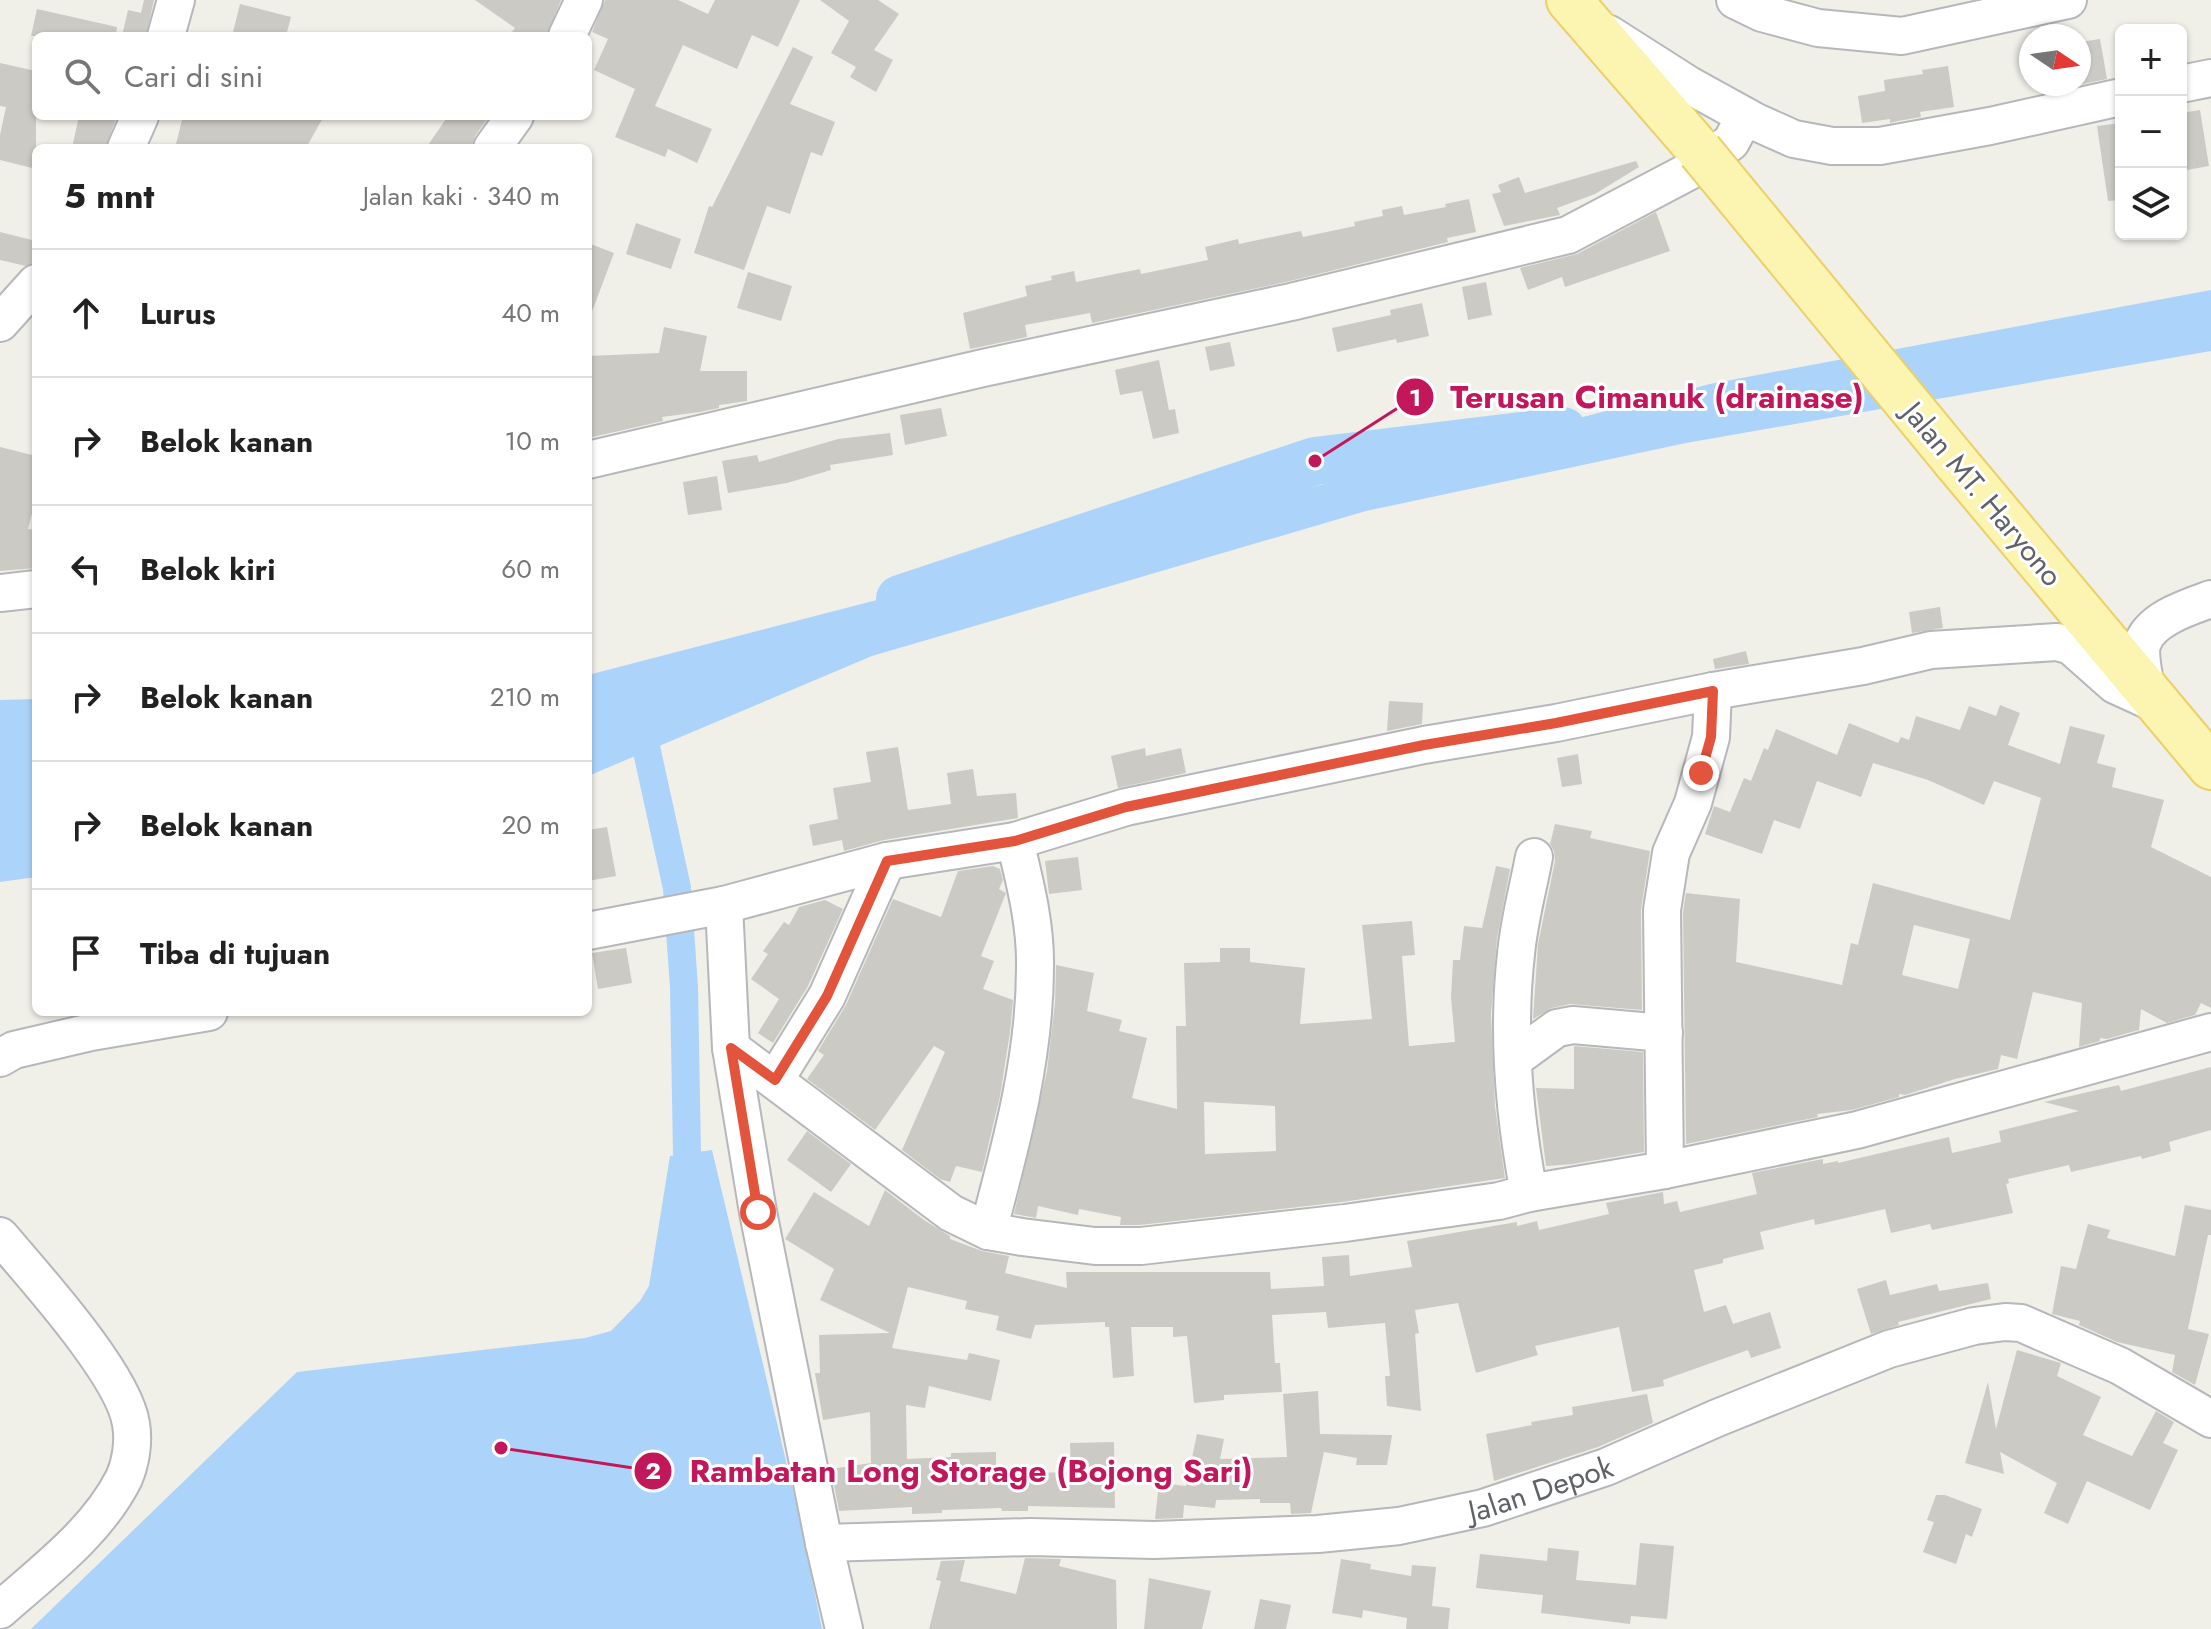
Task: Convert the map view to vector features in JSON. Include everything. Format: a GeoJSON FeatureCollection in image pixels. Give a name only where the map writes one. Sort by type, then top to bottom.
{"type":"FeatureCollection","features":[{"type":"Feature","properties":{"kind":"main road","name":"Jalan MT. Haryono"},"geometry":{"type":"LineString","coordinates":[[1577,9],[1700,151],[2211,767]]}},
{"type":"Feature","properties":{"kind":"street"},"geometry":{"type":"LineString","coordinates":[[167,32],[176,0]]}},
{"type":"Feature","properties":{"kind":"street"},"geometry":{"type":"LineString","coordinates":[[569,32],[584,0]]}},
{"type":"Feature","properties":{"kind":"street"},"geometry":{"type":"LineString","coordinates":[[1735,0],[1762,13],[1818,28],[1902,36],[2068,0]]}},
{"type":"Feature","properties":{"kind":"street"},"geometry":{"type":"LineString","coordinates":[[1577,9],[1689,85],[1745,116],[1794,139],[1832,146],[1880,146],[2115,98]]}},
{"type":"Feature","properties":{"kind":"street"},"geometry":{"type":"LineString","coordinates":[[2187,83],[2211,78]]}},
{"type":"Feature","properties":{"kind":"street"},"geometry":{"type":"LineString","coordinates":[[592,459],[1306,298],[1568,235],[1699,166],[1731,142],[1745,116]]}},
{"type":"Feature","properties":{"kind":"street"},"geometry":{"type":"LineString","coordinates":[[128,144],[138,120]]}},
{"type":"Feature","properties":{"kind":"street"},"geometry":{"type":"LineString","coordinates":[[495,144],[512,120]]}},
{"type":"Feature","properties":{"kind":"street"},"geometry":{"type":"LineString","coordinates":[[0,323],[32,287]]}},
{"type":"Feature","properties":{"kind":"street"},"geometry":{"type":"LineString","coordinates":[[0,593],[32,589]]}},
{"type":"Feature","properties":{"kind":"street"},"geometry":{"type":"LineString","coordinates":[[592,930],[693,910],[887,861],[1015,841],[1126,807],[1424,745],[1863,666],[1931,650],[2057,642],[2071,646],[2115,685],[2151,697],[2141,646],[2149,633],[2166,618],[2211,599]]}},
{"type":"Feature","properties":{"kind":"street"},"geometry":{"type":"LineString","coordinates":[[1665,1170],[1664,897],[1671,853],[1693,803],[1711,737],[1713,691]]}},
{"type":"Feature","properties":{"kind":"street"},"geometry":{"type":"LineString","coordinates":[[988,1231],[1016,1128],[1033,1018],[1036,966],[1030,905],[1015,841]]}},
{"type":"Feature","properties":{"kind":"street"},"geometry":{"type":"LineString","coordinates":[[1529,1193],[1522,1160],[1513,1060],[1512,1005],[1516,951],[1534,857]]}},
{"type":"Feature","properties":{"kind":"street"},"geometry":{"type":"LineString","coordinates":[[775,1080],[827,996],[887,861]]}},
{"type":"Feature","properties":{"kind":"street"},"geometry":{"type":"LineString","coordinates":[[693,910],[731,1048],[758,1212],[844,1629]]}},
{"type":"Feature","properties":{"kind":"street"},"geometry":{"type":"LineString","coordinates":[[0,1058],[14,1050],[91,1032],[185,1016]]}},
{"type":"Feature","properties":{"kind":"street"},"geometry":{"type":"LineString","coordinates":[[1513,1060],[1557,1028],[1664,1033]]}},
{"type":"Feature","properties":{"kind":"street"},"geometry":{"type":"LineString","coordinates":[[731,1048],[951,1213],[988,1231],[1055,1243],[1141,1246],[1361,1221],[1499,1201],[1665,1170],[1857,1130],[2211,1032]]}},
{"type":"Feature","properties":{"kind":"street"},"geometry":{"type":"LineString","coordinates":[[0,1236],[113,1378],[131,1423],[131,1451],[124,1476],[83,1535],[0,1610]]}},
{"type":"Feature","properties":{"kind":"street","name":"Jalan Depok"},"geometry":{"type":"LineString","coordinates":[[824,1543],[933,1538],[1154,1540],[1318,1534],[1399,1526],[1483,1508],[1606,1467],[1717,1418],[1889,1349],[1974,1326],[2005,1322],[2021,1323],[2120,1366],[2211,1419]]}},
{"type":"Feature","properties":{"kind":"water"},"geometry":{"type":"Polygon","coordinates":[[[2211,290],[2211,351],[1686,443],[1366,511],[872,656],[592,774],[592,674],[1710,384],[2211,290]]]}},
{"type":"Feature","properties":{"kind":"water"},"geometry":{"type":"Polygon","coordinates":[[[32,699],[32,878],[0,882],[0,700],[32,699]]]}},
{"type":"Feature","properties":{"kind":"water"},"geometry":{"type":"Polygon","coordinates":[[[712,1150],[801,1524],[822,1629],[31,1629],[297,1372],[585,1338],[611,1331],[640,1301],[649,1286],[670,1156],[712,1150]]]}},
{"type":"Feature","properties":{"kind":"building"},"geometry":{"type":"Polygon","coordinates":[[[144,0],[154,0],[147,32],[123,32],[128,10],[141,13],[144,0]]]}},
{"type":"Feature","properties":{"kind":"building"},"geometry":{"type":"Polygon","coordinates":[[[475,0],[561,0],[548,32],[512,32],[515,28],[475,0]]]}},
{"type":"Feature","properties":{"kind":"building"},"geometry":{"type":"Polygon","coordinates":[[[605,0],[678,0],[708,14],[715,0],[800,0],[778,47],[752,35],[737,69],[683,45],[655,106],[712,129],[697,163],[668,149],[665,157],[615,137],[635,89],[594,70],[608,39],[592,32],[605,0]]]}},
{"type":"Feature","properties":{"kind":"building"},"geometry":{"type":"Polygon","coordinates":[[[820,0],[878,0],[899,14],[874,50],[893,60],[876,92],[850,77],[856,67],[831,53],[849,21],[820,0]]]}},
{"type":"Feature","properties":{"kind":"building"},"geometry":{"type":"Polygon","coordinates":[[[240,4],[291,17],[287,32],[233,32],[240,4]]]}},
{"type":"Feature","properties":{"kind":"building"},"geometry":{"type":"Polygon","coordinates":[[[37,9],[117,27],[116,32],[32,32],[31,36],[37,9]]]}},
{"type":"Feature","properties":{"kind":"building"},"geometry":{"type":"Polygon","coordinates":[[[2100,39],[2107,79],[2091,82],[2091,40],[2100,39]]]}},
{"type":"Feature","properties":{"kind":"building"},"geometry":{"type":"Polygon","coordinates":[[[793,47],[813,57],[790,104],[835,122],[822,156],[811,152],[790,214],[767,206],[744,270],[694,253],[709,206],[712,207],[793,47]]]}},
{"type":"Feature","properties":{"kind":"building"},"geometry":{"type":"Polygon","coordinates":[[[0,63],[32,70],[32,120],[36,120],[36,144],[32,144],[32,168],[0,160],[0,135],[6,107],[0,106],[0,63]]]}},
{"type":"Feature","properties":{"kind":"building"},"geometry":{"type":"Polygon","coordinates":[[[1948,66],[1954,107],[1920,112],[1921,117],[1890,123],[1890,119],[1862,123],[1858,96],[1885,91],[1884,80],[1923,74],[1922,70],[1948,66]]]}},
{"type":"Feature","properties":{"kind":"building"},"geometry":{"type":"Polygon","coordinates":[[[2200,110],[2209,166],[2187,170],[2187,112],[2200,110]]]}},
{"type":"Feature","properties":{"kind":"building"},"geometry":{"type":"Polygon","coordinates":[[[78,120],[116,120],[106,144],[73,144],[78,120]]]}},
{"type":"Feature","properties":{"kind":"building"},"geometry":{"type":"Polygon","coordinates":[[[182,120],[322,120],[308,144],[176,144],[182,120]]]}},
{"type":"Feature","properties":{"kind":"building"},"geometry":{"type":"Polygon","coordinates":[[[445,120],[486,120],[472,144],[429,144],[445,120]]]}},
{"type":"Feature","properties":{"kind":"building"},"geometry":{"type":"Polygon","coordinates":[[[2115,124],[2115,200],[2108,201],[2097,126],[2115,124]]]}},
{"type":"Feature","properties":{"kind":"building"},"geometry":{"type":"Polygon","coordinates":[[[1636,161],[1639,167],[1595,194],[1557,208],[1560,215],[1504,226],[1492,194],[1501,192],[1498,185],[1519,177],[1525,193],[1636,161]]]}},
{"type":"Feature","properties":{"kind":"building"},"geometry":{"type":"Polygon","coordinates":[[[1469,199],[1476,232],[1447,238],[1448,242],[1286,282],[1092,323],[1090,313],[1025,325],[1027,337],[970,349],[963,313],[1027,296],[1025,286],[1052,280],[1051,276],[1074,271],[1076,282],[1140,269],[1141,274],[1208,260],[1205,247],[1238,239],[1239,244],[1301,231],[1303,237],[1355,226],[1354,222],[1383,216],[1382,210],[1402,206],[1404,215],[1469,199]]]}},
{"type":"Feature","properties":{"kind":"building"},"geometry":{"type":"Polygon","coordinates":[[[1656,212],[1670,251],[1565,287],[1562,277],[1528,290],[1520,268],[1577,254],[1656,212]]]}},
{"type":"Feature","properties":{"kind":"building"},"geometry":{"type":"Polygon","coordinates":[[[636,223],[681,239],[671,269],[626,254],[636,223]]]}},
{"type":"Feature","properties":{"kind":"building"},"geometry":{"type":"Polygon","coordinates":[[[0,232],[32,240],[32,263],[26,266],[0,260],[0,232]]]}},
{"type":"Feature","properties":{"kind":"building"},"geometry":{"type":"Polygon","coordinates":[[[592,245],[614,253],[592,312],[592,245]]]}},
{"type":"Feature","properties":{"kind":"building"},"geometry":{"type":"Polygon","coordinates":[[[748,272],[792,286],[781,321],[737,308],[748,272]]]}},
{"type":"Feature","properties":{"kind":"building"},"geometry":{"type":"Polygon","coordinates":[[[1486,282],[1492,315],[1468,320],[1462,287],[1486,282]]]}},
{"type":"Feature","properties":{"kind":"building"},"geometry":{"type":"Polygon","coordinates":[[[1422,303],[1429,336],[1397,343],[1396,339],[1337,352],[1332,328],[1391,315],[1390,310],[1422,303]]]}},
{"type":"Feature","properties":{"kind":"building"},"geometry":{"type":"Polygon","coordinates":[[[664,327],[707,336],[700,371],[747,371],[747,401],[662,417],[663,421],[592,437],[592,356],[659,353],[664,327]]]}},
{"type":"Feature","properties":{"kind":"building"},"geometry":{"type":"Polygon","coordinates":[[[1230,342],[1235,366],[1210,371],[1205,347],[1230,342]]]}},
{"type":"Feature","properties":{"kind":"building"},"geometry":{"type":"Polygon","coordinates":[[[1159,360],[1169,410],[1175,409],[1179,433],[1153,439],[1142,391],[1120,395],[1115,370],[1159,360]]]}},
{"type":"Feature","properties":{"kind":"building"},"geometry":{"type":"Polygon","coordinates":[[[941,408],[947,436],[905,445],[900,415],[941,408]]]}},
{"type":"Feature","properties":{"kind":"building"},"geometry":{"type":"Polygon","coordinates":[[[890,433],[893,455],[830,465],[831,470],[787,483],[728,493],[722,461],[757,455],[759,462],[838,439],[890,433]]]}},
{"type":"Feature","properties":{"kind":"building"},"geometry":{"type":"Polygon","coordinates":[[[0,447],[32,455],[32,513],[28,529],[32,530],[32,568],[0,571],[0,447]]]}},
{"type":"Feature","properties":{"kind":"building"},"geometry":{"type":"Polygon","coordinates":[[[717,476],[722,510],[688,515],[683,482],[717,476]]]}},
{"type":"Feature","properties":{"kind":"building"},"geometry":{"type":"Polygon","coordinates":[[[1940,607],[1943,628],[1912,633],[1909,612],[1940,607]]]}},
{"type":"Feature","properties":{"kind":"building"},"geometry":{"type":"Polygon","coordinates":[[[1746,651],[1749,664],[1715,669],[1713,659],[1746,651]]]}},
{"type":"Feature","properties":{"kind":"building"},"geometry":{"type":"Polygon","coordinates":[[[1389,701],[1423,703],[1422,724],[1387,731],[1389,701]]]}},
{"type":"Feature","properties":{"kind":"building"},"geometry":{"type":"Polygon","coordinates":[[[2000,705],[2020,713],[2008,745],[2060,764],[2070,726],[2105,735],[2097,763],[2116,768],[2112,787],[2164,800],[2151,847],[2211,877],[2211,1008],[2201,1003],[2195,1015],[2167,1023],[2141,1009],[2139,1030],[2100,1038],[2100,1041],[2079,1047],[2082,1003],[2033,992],[2017,1059],[2001,1055],[1998,1069],[1905,1095],[1899,1094],[1899,1097],[1852,1110],[1817,1114],[1818,1117],[1686,1144],[1683,912],[1686,893],[1740,899],[1736,962],[1842,985],[1851,943],[1858,945],[1873,883],[2010,920],[2041,798],[1994,781],[1984,805],[1928,780],[1873,763],[1861,797],[1817,781],[1800,829],[1774,820],[1762,854],[1705,834],[1714,806],[1730,812],[1744,778],[1751,781],[1764,748],[1768,750],[1776,729],[1837,755],[1849,723],[1898,743],[1901,737],[1909,740],[1916,716],[1960,730],[1969,706],[1996,716],[2000,705]],[[1914,925],[1902,975],[1958,989],[1970,939],[1914,925]]]}},
{"type":"Feature","properties":{"kind":"building"},"geometry":{"type":"Polygon","coordinates":[[[898,747],[908,810],[951,804],[947,773],[973,769],[977,796],[1016,793],[1018,818],[884,840],[844,851],[842,840],[813,846],[809,825],[838,819],[833,788],[871,782],[866,752],[898,747]]]}},
{"type":"Feature","properties":{"kind":"building"},"geometry":{"type":"Polygon","coordinates":[[[1145,748],[1146,756],[1181,748],[1186,773],[1118,788],[1111,756],[1145,748]]]}},
{"type":"Feature","properties":{"kind":"building"},"geometry":{"type":"Polygon","coordinates":[[[1578,754],[1582,784],[1562,787],[1557,758],[1578,754]]]}},
{"type":"Feature","properties":{"kind":"building"},"geometry":{"type":"Polygon","coordinates":[[[1555,824],[1592,831],[1590,838],[1650,851],[1641,910],[1642,1010],[1570,1004],[1552,1008],[1533,1019],[1538,944],[1555,861],[1550,844],[1555,824]]]}},
{"type":"Feature","properties":{"kind":"building"},"geometry":{"type":"Polygon","coordinates":[[[607,827],[616,876],[592,880],[592,829],[607,827]]]}},
{"type":"Feature","properties":{"kind":"building"},"geometry":{"type":"Polygon","coordinates":[[[1078,857],[1082,890],[1049,894],[1045,861],[1078,857]]]}},
{"type":"Feature","properties":{"kind":"building"},"geometry":{"type":"Polygon","coordinates":[[[993,866],[1000,869],[1003,880],[999,889],[1006,893],[981,956],[994,961],[983,989],[1013,1000],[1010,1032],[1000,1096],[982,1172],[956,1166],[950,1182],[940,1179],[902,1150],[945,1052],[934,1046],[875,1130],[807,1079],[824,1055],[818,1051],[846,1005],[893,899],[941,917],[958,871],[993,866]]]}},
{"type":"Feature","properties":{"kind":"building"},"geometry":{"type":"Polygon","coordinates":[[[1496,866],[1510,869],[1497,939],[1491,1014],[1495,1106],[1505,1178],[1342,1202],[1140,1225],[1120,1225],[1121,1217],[1079,1209],[1078,1215],[1038,1206],[1036,1218],[1014,1214],[1047,1071],[1056,965],[1094,973],[1087,1011],[1122,1020],[1119,1031],[1147,1038],[1132,1098],[1177,1109],[1176,1026],[1186,1026],[1184,963],[1220,962],[1220,948],[1250,948],[1250,962],[1305,968],[1300,1024],[1372,1019],[1362,925],[1412,921],[1415,955],[1402,956],[1409,1046],[1455,1042],[1451,997],[1453,960],[1460,960],[1464,926],[1482,928],[1496,866]],[[1204,1102],[1205,1154],[1276,1151],[1275,1106],[1204,1102]]]}},
{"type":"Feature","properties":{"kind":"building"},"geometry":{"type":"Polygon","coordinates":[[[825,900],[843,909],[808,986],[773,1043],[758,1033],[779,999],[751,979],[768,954],[763,951],[784,922],[789,925],[799,907],[825,900]]]}},
{"type":"Feature","properties":{"kind":"building"},"geometry":{"type":"Polygon","coordinates":[[[626,948],[632,983],[598,989],[592,953],[626,948]]]}},
{"type":"Feature","properties":{"kind":"building"},"geometry":{"type":"Polygon","coordinates":[[[1574,1046],[1643,1052],[1644,1152],[1546,1166],[1536,1088],[1574,1089],[1574,1046]]]}},
{"type":"Feature","properties":{"kind":"building"},"geometry":{"type":"Polygon","coordinates":[[[2211,1067],[2211,1130],[2169,1142],[2171,1151],[2142,1159],[2141,1156],[2071,1172],[2069,1165],[2008,1179],[2009,1183],[2006,1184],[2013,1213],[1932,1230],[1930,1224],[1891,1233],[1885,1209],[1815,1225],[1814,1219],[1760,1232],[1764,1249],[1694,1270],[1704,1312],[1726,1305],[1733,1324],[1770,1312],[1781,1348],[1751,1358],[1748,1350],[1663,1380],[1664,1386],[1632,1392],[1619,1327],[1535,1346],[1538,1355],[1476,1373],[1458,1303],[1415,1310],[1419,1333],[1415,1334],[1421,1411],[1387,1406],[1385,1376],[1390,1376],[1385,1323],[1328,1328],[1326,1312],[1272,1315],[1275,1363],[1280,1363],[1282,1392],[1224,1395],[1224,1400],[1194,1403],[1187,1336],[1173,1337],[1173,1327],[1131,1327],[1134,1376],[1113,1378],[1109,1327],[1105,1327],[1105,1322],[1035,1325],[1031,1339],[996,1330],[999,1316],[965,1309],[967,1301],[908,1287],[892,1348],[967,1360],[969,1353],[1000,1360],[991,1401],[929,1386],[925,1408],[906,1405],[907,1459],[951,1457],[951,1453],[996,1452],[996,1474],[1071,1472],[1070,1443],[1114,1442],[1115,1508],[1028,1506],[1028,1511],[1002,1511],[1001,1508],[912,1514],[912,1507],[839,1511],[831,1469],[871,1463],[870,1412],[823,1420],[815,1373],[820,1373],[819,1335],[890,1333],[820,1300],[834,1269],[785,1239],[814,1192],[869,1226],[885,1190],[950,1239],[982,1251],[1009,1256],[1005,1273],[1067,1288],[1066,1272],[1270,1272],[1271,1289],[1324,1286],[1322,1257],[1349,1255],[1350,1276],[1412,1267],[1407,1241],[1517,1222],[1517,1226],[1537,1221],[1539,1230],[1609,1214],[1606,1203],[1663,1192],[1664,1204],[1677,1201],[1680,1212],[1757,1194],[1752,1173],[1823,1159],[1823,1164],[1838,1163],[1949,1137],[1952,1153],[2001,1142],[1999,1131],[2079,1111],[2044,1102],[2119,1085],[2121,1091],[2211,1067]]]}},
{"type":"Feature","properties":{"kind":"building"},"geometry":{"type":"Polygon","coordinates":[[[807,1131],[851,1164],[831,1192],[787,1160],[807,1131]]]}},
{"type":"Feature","properties":{"kind":"building"},"geometry":{"type":"Polygon","coordinates":[[[2185,1205],[2211,1210],[2211,1235],[2208,1235],[2188,1329],[2209,1334],[2195,1385],[2172,1372],[2175,1355],[2117,1342],[2079,1325],[2080,1321],[2052,1314],[2061,1266],[2076,1269],[2088,1224],[2110,1230],[2107,1238],[2175,1256],[2185,1205]]]}},
{"type":"Feature","properties":{"kind":"building"},"geometry":{"type":"Polygon","coordinates":[[[1886,1280],[1890,1295],[1937,1284],[1939,1291],[1988,1283],[1991,1299],[1898,1322],[1899,1325],[1871,1334],[1857,1289],[1886,1280]]]}},
{"type":"Feature","properties":{"kind":"building"},"geometry":{"type":"Polygon","coordinates":[[[2017,1350],[2061,1363],[2057,1376],[2101,1397],[2083,1435],[2132,1456],[2156,1411],[2174,1422],[2163,1443],[2178,1450],[2150,1510],[2087,1481],[2068,1524],[2044,1513],[2057,1483],[2000,1452],[2004,1474],[1965,1463],[1988,1382],[1996,1429],[2017,1350]]]}},
{"type":"Feature","properties":{"kind":"building"},"geometry":{"type":"Polygon","coordinates":[[[1318,1391],[1320,1434],[1392,1435],[1387,1465],[1356,1465],[1357,1458],[1324,1452],[1311,1513],[1291,1514],[1290,1503],[1260,1503],[1260,1499],[1216,1500],[1215,1508],[1184,1505],[1183,1518],[1155,1519],[1159,1483],[1186,1486],[1197,1434],[1224,1439],[1220,1459],[1287,1457],[1283,1394],[1318,1391]]]}},
{"type":"Feature","properties":{"kind":"building"},"geometry":{"type":"Polygon","coordinates":[[[1647,1394],[1653,1423],[1598,1447],[1494,1481],[1486,1434],[1573,1415],[1572,1407],[1647,1394]]]}},
{"type":"Feature","properties":{"kind":"building"},"geometry":{"type":"Polygon","coordinates":[[[1936,1495],[1945,1495],[1982,1509],[1972,1537],[1966,1534],[1956,1564],[1923,1552],[1934,1522],[1927,1520],[1936,1495]]]}},
{"type":"Feature","properties":{"kind":"building"},"geometry":{"type":"Polygon","coordinates":[[[1640,1543],[1674,1546],[1667,1619],[1631,1616],[1630,1624],[1541,1613],[1543,1595],[1476,1588],[1480,1554],[1547,1561],[1548,1548],[1579,1551],[1576,1580],[1636,1585],[1640,1543]]]}},
{"type":"Feature","properties":{"kind":"building"},"geometry":{"type":"Polygon","coordinates":[[[1025,1558],[1061,1559],[1059,1566],[1116,1580],[1117,1629],[929,1629],[941,1581],[936,1580],[941,1561],[965,1560],[960,1581],[1016,1594],[1025,1558]]]}},
{"type":"Feature","properties":{"kind":"building"},"geometry":{"type":"Polygon","coordinates":[[[1341,1559],[1371,1564],[1370,1569],[1411,1576],[1412,1565],[1436,1567],[1432,1606],[1450,1608],[1448,1629],[1406,1629],[1407,1618],[1363,1610],[1362,1618],[1332,1613],[1341,1559]]]}},
{"type":"Feature","properties":{"kind":"building"},"geometry":{"type":"Polygon","coordinates":[[[1149,1578],[1211,1591],[1202,1629],[1144,1629],[1149,1578]]]}},
{"type":"Feature","properties":{"kind":"building"},"geometry":{"type":"Polygon","coordinates":[[[1260,1599],[1291,1605],[1286,1629],[1254,1629],[1260,1599]]]}},
{"type":"Feature","properties":{"kind":"waterway"},"geometry":{"type":"LineString","coordinates":[[900,599],[1315,461],[1563,431]]}},
{"type":"Feature","properties":{"kind":"waterway"},"geometry":{"type":"LineString","coordinates":[[639,715],[677,888],[684,987],[687,1153]]}},
{"type":"Feature","properties":{"kind":"place","name":"Terusan Cimanuk (drainase)"},"geometry":{"type":"Point","coordinates":[1315,461]}},
{"type":"Feature","properties":{"kind":"place","name":"Rambatan Long Storage (Bojong Sari)"},"geometry":{"type":"Point","coordinates":[501,1448]}},
{"type":"Feature","properties":{"kind":"route"},"geometry":{"type":"LineString","coordinates":[[758,1212],[731,1048],[775,1080],[827,996],[887,861],[1015,841],[1126,807],[1424,745],[1556,723],[1713,691],[1711,737],[1701,773]]}}]}
